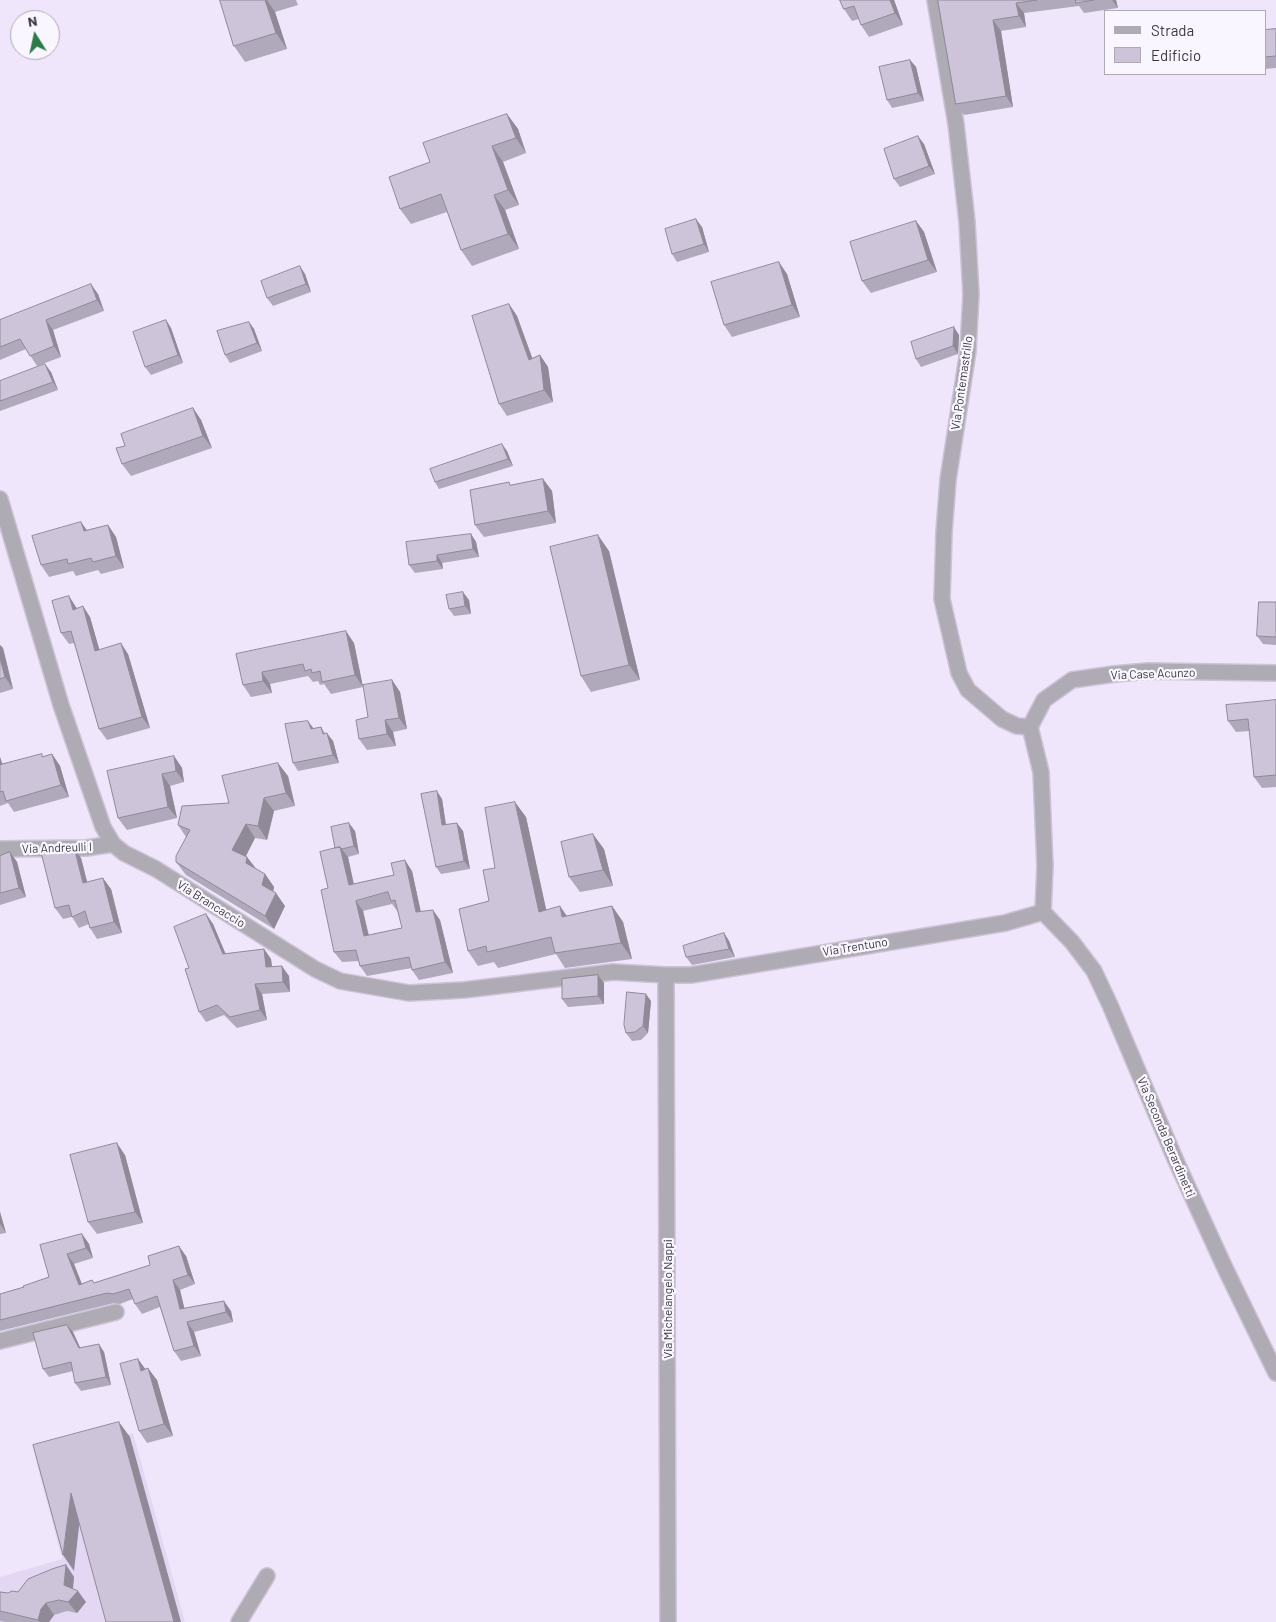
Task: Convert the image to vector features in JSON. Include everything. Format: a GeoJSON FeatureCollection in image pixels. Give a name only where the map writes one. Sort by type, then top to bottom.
{"type":"FeatureCollection","features":[{"type":"Feature","properties":{"kind":"street","name":"Via Pontemastrillo"},"geometry":{"type":"LineString","coordinates":[[935,0],[956,124],[967,222],[971,294],[968,351],[948,480],[942,599],[959,673],[968,690],[1002,719],[1017,726],[1030,727]]}},
{"type":"Feature","properties":{"kind":"street","name":"Via Brancaccio"},"geometry":{"type":"LineString","coordinates":[[0,498],[61,705],[103,828],[113,844],[124,853],[156,869],[315,969],[340,980],[409,992],[464,990],[613,972],[666,975]]}},
{"type":"Feature","properties":{"kind":"street","name":"Via Case Acunzo"},"geometry":{"type":"LineString","coordinates":[[1030,727],[1044,700],[1072,680],[1148,671],[1276,674]]}},
{"type":"Feature","properties":{"kind":"street"},"geometry":{"type":"LineString","coordinates":[[1030,727],[1040,772],[1045,866],[1043,912]]}},
{"type":"Feature","properties":{"kind":"street","name":"Via Andreulli I"},"geometry":{"type":"LineString","coordinates":[[0,850],[86,848],[113,844]]}},
{"type":"Feature","properties":{"kind":"street","name":"Via Trentuno"},"geometry":{"type":"LineString","coordinates":[[666,975],[712,972],[1005,924],[1043,912]]}},
{"type":"Feature","properties":{"kind":"street","name":"Via Seconda Berardinetti"},"geometry":{"type":"LineString","coordinates":[[1043,912],[1072,942],[1094,971],[1176,1161],[1276,1373]]}},
{"type":"Feature","properties":{"kind":"street","name":"Via Michelangelo Nappi"},"geometry":{"type":"LineString","coordinates":[[666,975],[668,1622]]}},
{"type":"Feature","properties":{"kind":"street"},"geometry":{"type":"LineString","coordinates":[[0,1342],[116,1312]]}},
{"type":"Feature","properties":{"kind":"street"},"geometry":{"type":"LineString","coordinates":[[239,1622],[267,1576]]}},
{"type":"Feature","properties":{"kind":"shaded area"},"geometry":{"type":"Polygon","coordinates":[[[133,1433],[185,1622],[0,1622],[0,1577],[62,1559],[36,1461],[133,1433]]]}},
{"type":"Feature","properties":{"kind":"building"},"geometry":{"type":"Polygon","coordinates":[[[220,0],[265,0],[276,33],[234,46],[220,0]]]}},
{"type":"Feature","properties":{"kind":"building"},"geometry":{"type":"Polygon","coordinates":[[[840,0],[890,0],[895,13],[861,25],[854,6],[844,9],[840,0]]]}},
{"type":"Feature","properties":{"kind":"building"},"geometry":{"type":"Polygon","coordinates":[[[938,0],[1037,0],[1016,3],[1019,16],[993,20],[1006,96],[956,104],[938,0]]]}},
{"type":"Feature","properties":{"kind":"building"},"geometry":{"type":"Polygon","coordinates":[[[1076,0],[1094,0],[1076,3],[1076,0]]]}},
{"type":"Feature","properties":{"kind":"building"},"geometry":{"type":"Polygon","coordinates":[[[1276,29],[1276,56],[1266,57],[1266,30],[1276,29]]]}},
{"type":"Feature","properties":{"kind":"building"},"geometry":{"type":"Polygon","coordinates":[[[910,60],[918,93],[887,100],[879,67],[910,60]]]}},
{"type":"Feature","properties":{"kind":"building"},"geometry":{"type":"Polygon","coordinates":[[[507,114],[516,138],[492,146],[508,190],[494,195],[508,234],[461,250],[441,194],[400,209],[389,177],[430,162],[423,143],[507,114]]]}},
{"type":"Feature","properties":{"kind":"building"},"geometry":{"type":"Polygon","coordinates":[[[918,136],[929,166],[894,179],[884,149],[918,136]]]}},
{"type":"Feature","properties":{"kind":"building"},"geometry":{"type":"Polygon","coordinates":[[[696,219],[704,244],[672,254],[665,229],[696,219]]]}},
{"type":"Feature","properties":{"kind":"building"},"geometry":{"type":"Polygon","coordinates":[[[916,221],[928,260],[862,281],[850,242],[916,221]]]}},
{"type":"Feature","properties":{"kind":"building"},"geometry":{"type":"Polygon","coordinates":[[[779,262],[792,305],[724,325],[711,282],[779,262]]]}},
{"type":"Feature","properties":{"kind":"building"},"geometry":{"type":"Polygon","coordinates":[[[300,266],[306,284],[267,298],[261,281],[300,266]]]}},
{"type":"Feature","properties":{"kind":"building"},"geometry":{"type":"Polygon","coordinates":[[[91,284],[97,300],[46,320],[54,346],[30,356],[20,339],[0,347],[0,320],[91,284]]]}},
{"type":"Feature","properties":{"kind":"building"},"geometry":{"type":"Polygon","coordinates":[[[509,304],[529,360],[540,355],[544,390],[499,404],[472,316],[509,304]]]}},
{"type":"Feature","properties":{"kind":"building"},"geometry":{"type":"Polygon","coordinates":[[[166,320],[178,355],[145,367],[133,332],[166,320]]]}},
{"type":"Feature","properties":{"kind":"building"},"geometry":{"type":"Polygon","coordinates":[[[249,322],[257,343],[225,355],[217,331],[249,322]]]}},
{"type":"Feature","properties":{"kind":"building"},"geometry":{"type":"Polygon","coordinates":[[[954,327],[953,346],[916,359],[911,342],[954,327]]]}},
{"type":"Feature","properties":{"kind":"building"},"geometry":{"type":"Polygon","coordinates":[[[45,364],[53,382],[0,401],[0,381],[45,364]]]}},
{"type":"Feature","properties":{"kind":"building"},"geometry":{"type":"Polygon","coordinates":[[[193,408],[203,436],[122,464],[116,448],[125,446],[121,434],[193,408]]]}},
{"type":"Feature","properties":{"kind":"building"},"geometry":{"type":"Polygon","coordinates":[[[502,444],[508,459],[435,482],[430,469],[502,444]]]}},
{"type":"Feature","properties":{"kind":"building"},"geometry":{"type":"Polygon","coordinates":[[[543,479],[548,511],[475,525],[470,490],[509,482],[510,485],[543,479]]]}},
{"type":"Feature","properties":{"kind":"building"},"geometry":{"type":"Polygon","coordinates":[[[81,522],[84,531],[108,525],[116,556],[93,562],[91,558],[68,564],[67,559],[41,565],[32,536],[81,522]]]}},
{"type":"Feature","properties":{"kind":"building"},"geometry":{"type":"Polygon","coordinates":[[[471,534],[473,549],[437,555],[437,561],[409,565],[406,542],[471,534]]]}},
{"type":"Feature","properties":{"kind":"building"},"geometry":{"type":"Polygon","coordinates":[[[598,535],[629,665],[581,676],[550,547],[598,535]]]}},
{"type":"Feature","properties":{"kind":"building"},"geometry":{"type":"Polygon","coordinates":[[[463,592],[465,606],[449,609],[446,595],[463,592]]]}},
{"type":"Feature","properties":{"kind":"building"},"geometry":{"type":"Polygon","coordinates":[[[69,596],[73,610],[83,606],[95,651],[121,643],[142,717],[99,729],[71,631],[61,633],[52,601],[69,596]]]}},
{"type":"Feature","properties":{"kind":"building"},"geometry":{"type":"Polygon","coordinates":[[[1259,602],[1276,602],[1276,637],[1257,636],[1259,602]]]}},
{"type":"Feature","properties":{"kind":"building"},"geometry":{"type":"Polygon","coordinates":[[[346,631],[355,675],[322,682],[320,671],[312,673],[311,669],[305,671],[303,664],[262,672],[263,681],[243,685],[236,654],[346,631]]]}},
{"type":"Feature","properties":{"kind":"building"},"geometry":{"type":"Polygon","coordinates":[[[0,658],[5,677],[0,679],[0,658]]]}},
{"type":"Feature","properties":{"kind":"building"},"geometry":{"type":"Polygon","coordinates":[[[392,680],[399,718],[385,720],[387,734],[359,739],[356,720],[368,717],[363,685],[392,680]]]}},
{"type":"Feature","properties":{"kind":"building"},"geometry":{"type":"Polygon","coordinates":[[[1276,700],[1276,775],[1254,777],[1248,719],[1228,721],[1226,705],[1276,700]]]}},
{"type":"Feature","properties":{"kind":"building"},"geometry":{"type":"Polygon","coordinates":[[[308,721],[311,729],[321,727],[323,734],[327,733],[333,755],[293,763],[285,724],[308,721]]]}},
{"type":"Feature","properties":{"kind":"building"},"geometry":{"type":"Polygon","coordinates":[[[42,754],[42,757],[52,754],[61,785],[6,801],[3,791],[0,792],[0,765],[42,754]]]}},
{"type":"Feature","properties":{"kind":"building"},"geometry":{"type":"Polygon","coordinates":[[[174,756],[176,771],[162,774],[168,807],[118,818],[107,771],[174,756]]]}},
{"type":"Feature","properties":{"kind":"building"},"geometry":{"type":"Polygon","coordinates":[[[278,763],[286,793],[264,798],[258,826],[246,824],[232,850],[247,857],[246,863],[265,874],[262,885],[276,893],[265,916],[176,862],[176,856],[190,830],[178,825],[182,806],[229,803],[222,776],[278,763]]]}},
{"type":"Feature","properties":{"kind":"building"},"geometry":{"type":"Polygon","coordinates":[[[437,791],[442,825],[457,823],[464,861],[436,867],[421,794],[437,791]]]}},
{"type":"Feature","properties":{"kind":"building"},"geometry":{"type":"Polygon","coordinates":[[[515,802],[539,912],[560,906],[562,917],[612,906],[621,943],[555,953],[551,937],[487,952],[486,946],[468,951],[459,909],[489,901],[483,870],[495,868],[485,808],[515,802]]]}},
{"type":"Feature","properties":{"kind":"building"},"geometry":{"type":"Polygon","coordinates":[[[349,823],[354,846],[342,849],[340,847],[335,848],[331,827],[349,823]]]}},
{"type":"Feature","properties":{"kind":"building"},"geometry":{"type":"Polygon","coordinates":[[[593,834],[603,870],[569,877],[561,842],[593,834]]]}},
{"type":"Feature","properties":{"kind":"building"},"geometry":{"type":"Polygon","coordinates":[[[74,847],[83,883],[103,878],[114,922],[90,928],[85,911],[72,917],[69,905],[55,908],[41,852],[74,847]]]}},
{"type":"Feature","properties":{"kind":"building"},"geometry":{"type":"Polygon","coordinates":[[[340,847],[349,885],[394,875],[391,863],[405,860],[416,912],[433,910],[445,962],[412,970],[409,957],[360,966],[356,950],[334,952],[321,890],[328,888],[320,852],[340,847]],[[388,892],[356,901],[364,936],[402,928],[395,900],[391,901],[388,892]]]}},
{"type":"Feature","properties":{"kind":"building"},"geometry":{"type":"Polygon","coordinates":[[[10,852],[19,888],[0,893],[0,856],[10,852]]]}},
{"type":"Feature","properties":{"kind":"building"},"geometry":{"type":"Polygon","coordinates":[[[206,914],[223,954],[264,949],[266,967],[282,966],[283,982],[255,984],[260,1010],[230,1017],[217,1005],[199,1012],[185,969],[189,968],[174,927],[206,914]]]}},
{"type":"Feature","properties":{"kind":"building"},"geometry":{"type":"Polygon","coordinates":[[[724,933],[729,949],[686,957],[683,946],[724,933]]]}},
{"type":"Feature","properties":{"kind":"building"},"geometry":{"type":"Polygon","coordinates":[[[598,975],[598,996],[562,999],[562,979],[598,975]]]}},
{"type":"Feature","properties":{"kind":"building"},"geometry":{"type":"Polygon","coordinates":[[[627,992],[646,994],[643,1026],[635,1032],[626,1033],[624,1025],[627,992]]]}},
{"type":"Feature","properties":{"kind":"building"},"geometry":{"type":"Polygon","coordinates":[[[117,1143],[135,1212],[88,1222],[70,1155],[117,1143]]]}},
{"type":"Feature","properties":{"kind":"building"},"geometry":{"type":"Polygon","coordinates":[[[82,1234],[86,1248],[67,1254],[79,1285],[92,1280],[94,1283],[150,1265],[148,1256],[179,1246],[188,1275],[173,1280],[180,1309],[224,1301],[226,1312],[187,1322],[194,1346],[174,1351],[157,1296],[135,1304],[129,1289],[0,1320],[0,1294],[49,1277],[40,1245],[82,1234]]]}},
{"type":"Feature","properties":{"kind":"building"},"geometry":{"type":"Polygon","coordinates":[[[67,1325],[79,1348],[99,1344],[106,1377],[75,1383],[71,1362],[43,1369],[33,1333],[67,1325]]]}},
{"type":"Feature","properties":{"kind":"building"},"geometry":{"type":"Polygon","coordinates":[[[138,1359],[141,1371],[148,1368],[164,1424],[139,1431],[120,1364],[138,1359]]]}},
{"type":"Feature","properties":{"kind":"building"},"geometry":{"type":"Polygon","coordinates":[[[119,1422],[174,1622],[106,1622],[71,1493],[63,1555],[33,1445],[119,1422]]]}},
{"type":"Feature","properties":{"kind":"building"},"geometry":{"type":"Polygon","coordinates":[[[66,1565],[64,1585],[78,1591],[68,1602],[59,1600],[46,1603],[41,1609],[38,1620],[0,1611],[0,1592],[18,1592],[28,1579],[66,1565]]]}}]}
